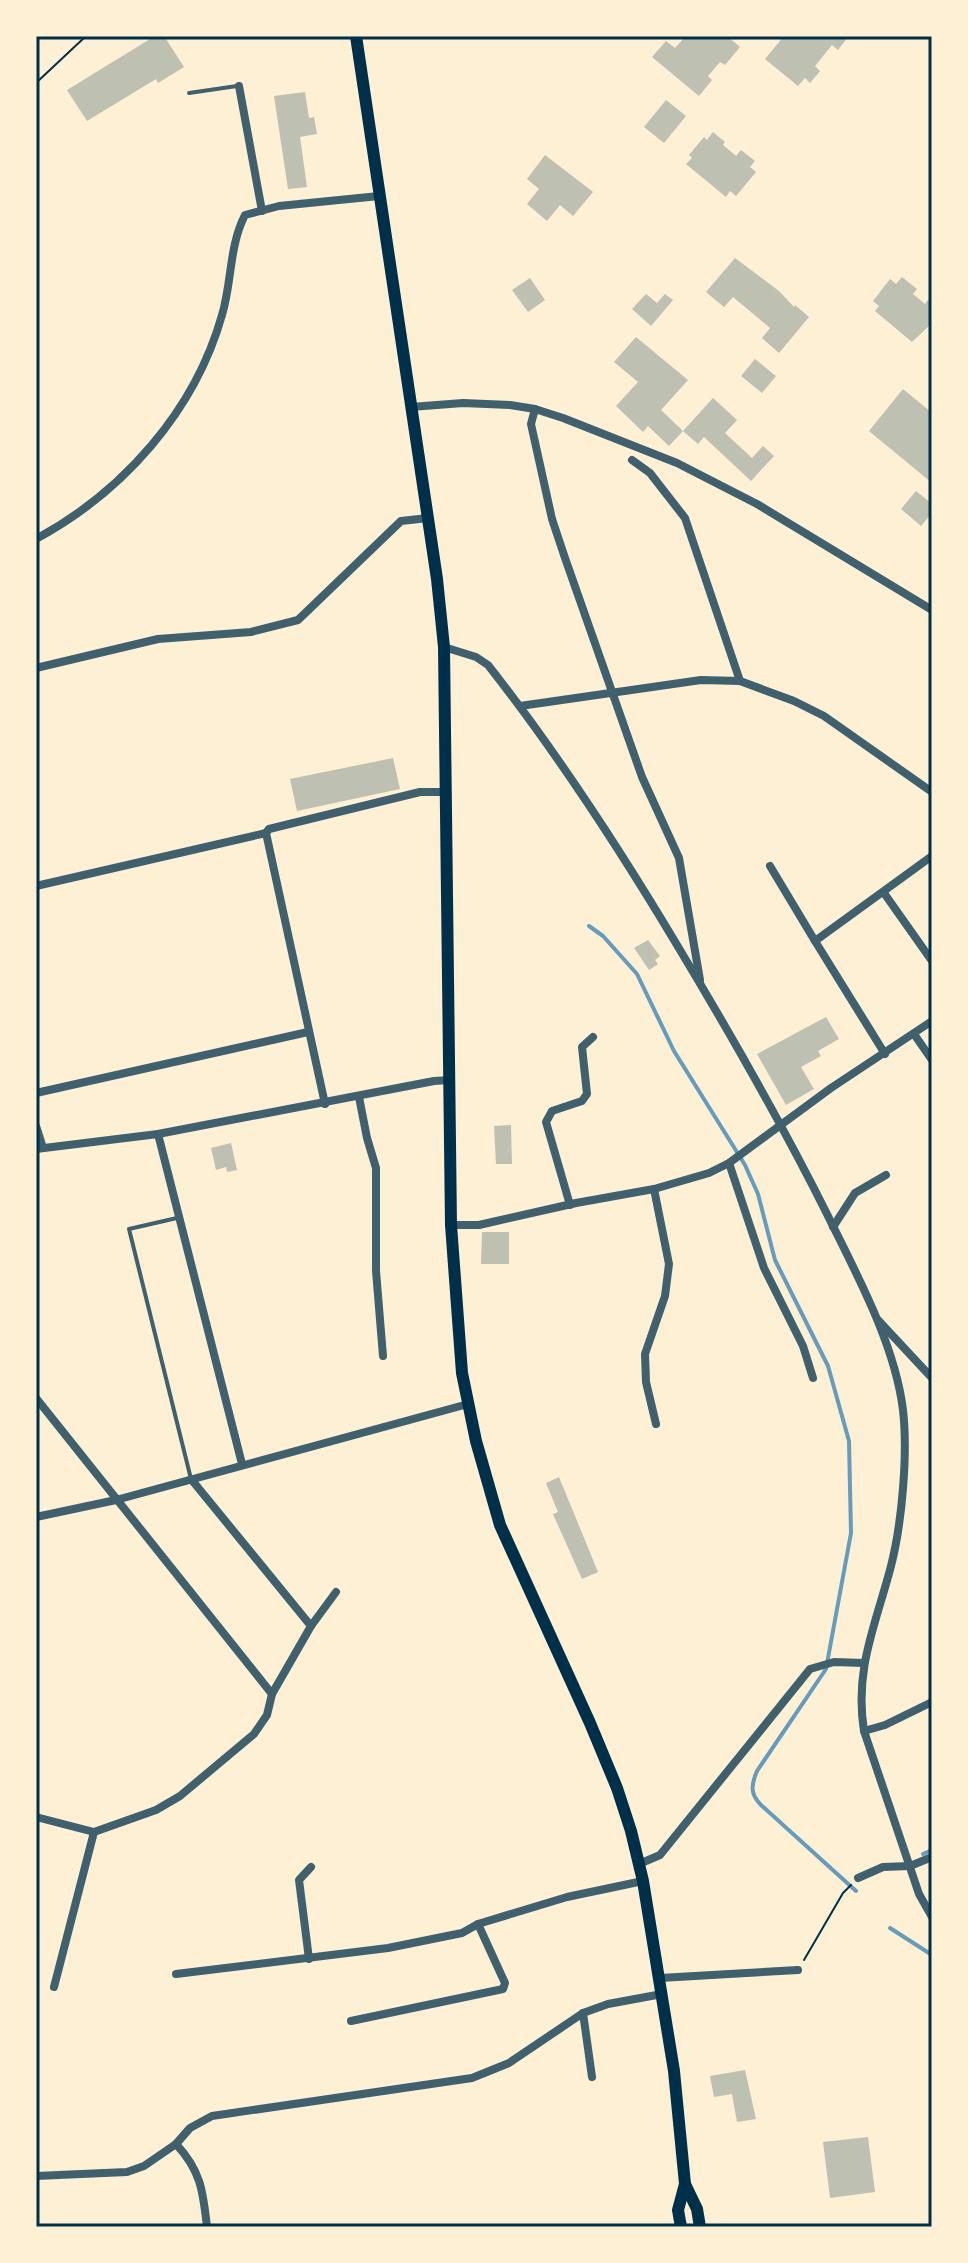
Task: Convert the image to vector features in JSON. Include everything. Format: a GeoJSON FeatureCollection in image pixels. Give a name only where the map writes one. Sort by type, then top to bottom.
{"type":"FeatureCollection","features":[{"type":"Feature","properties":{"kind":"main road"},"geometry":{"type":"LineString","coordinates":[[356,36],[428,518],[444,647],[451,1225],[462,1373],[489,1489],[513,1557],[617,1788],[639,1864],[660,1978],[677,2098],[685,2184],[697,2209],[700,2227]]}},
{"type":"Feature","properties":{"kind":"main road"},"geometry":{"type":"LineString","coordinates":[[681,2227],[678,2210],[685,2184]]}},
{"type":"Feature","properties":{"kind":"street"},"geometry":{"type":"LineString","coordinates":[[239,86],[262,211]]}},
{"type":"Feature","properties":{"kind":"street"},"geometry":{"type":"LineString","coordinates":[[36,539],[94,503],[133,466],[180,409],[198,378],[224,310],[237,232],[245,215],[279,206],[379,196]]}},
{"type":"Feature","properties":{"kind":"street"},"geometry":{"type":"LineString","coordinates":[[411,407],[463,403],[535,409],[677,463],[757,504],[932,610]]}},
{"type":"Feature","properties":{"kind":"street"},"geometry":{"type":"LineString","coordinates":[[535,409],[531,424],[552,519],[611,695],[642,777],[679,858],[701,984]]}},
{"type":"Feature","properties":{"kind":"street"},"geometry":{"type":"LineString","coordinates":[[632,460],[650,473],[685,518],[740,681]]}},
{"type":"Feature","properties":{"kind":"street"},"geometry":{"type":"LineString","coordinates":[[36,668],[158,639],[251,632],[300,617],[401,521],[428,518]]}},
{"type":"Feature","properties":{"kind":"street"},"geometry":{"type":"LineString","coordinates":[[444,647],[476,657],[488,665],[594,811],[701,984],[782,1125],[876,1318],[903,1410],[903,1451],[898,1533],[864,1663],[861,1707],[864,1731],[919,1894],[932,1917]]}},
{"type":"Feature","properties":{"kind":"street"},"geometry":{"type":"LineString","coordinates":[[520,706],[701,680],[740,681],[780,695],[824,716],[932,792]]}},
{"type":"Feature","properties":{"kind":"street"},"geometry":{"type":"LineString","coordinates":[[36,886],[266,833],[269,829],[420,792],[447,792]]}},
{"type":"Feature","properties":{"kind":"street"},"geometry":{"type":"LineString","coordinates":[[266,833],[325,1104]]}},
{"type":"Feature","properties":{"kind":"street"},"geometry":{"type":"LineString","coordinates":[[815,941],[932,856]]}},
{"type":"Feature","properties":{"kind":"street"},"geometry":{"type":"LineString","coordinates":[[770,866],[885,1054]]}},
{"type":"Feature","properties":{"kind":"street"},"geometry":{"type":"LineString","coordinates":[[884,893],[932,961]]}},
{"type":"Feature","properties":{"kind":"street"},"geometry":{"type":"LineString","coordinates":[[451,1225],[479,1225],[693,1180],[731,1162],[831,1088],[932,1021]]}},
{"type":"Feature","properties":{"kind":"street"},"geometry":{"type":"LineString","coordinates":[[36,1093],[308,1032]]}},
{"type":"Feature","properties":{"kind":"street"},"geometry":{"type":"LineString","coordinates":[[914,1034],[932,1060]]}},
{"type":"Feature","properties":{"kind":"street"},"geometry":{"type":"LineString","coordinates":[[573,1204],[546,1126],[550,1113],[582,1101],[587,1094],[582,1047],[593,1037]]}},
{"type":"Feature","properties":{"kind":"street"},"geometry":{"type":"LineString","coordinates":[[36,1126],[40,1148],[158,1134],[449,1080]]}},
{"type":"Feature","properties":{"kind":"street"},"geometry":{"type":"LineString","coordinates":[[359,1097],[376,1168],[376,1271],[383,1356]]}},
{"type":"Feature","properties":{"kind":"street"},"geometry":{"type":"LineString","coordinates":[[158,1134],[242,1464]]}},
{"type":"Feature","properties":{"kind":"street"},"geometry":{"type":"LineString","coordinates":[[731,1162],[764,1268],[803,1346],[813,1378]]}},
{"type":"Feature","properties":{"kind":"street"},"geometry":{"type":"LineString","coordinates":[[833,1227],[855,1193],[886,1175]]}},
{"type":"Feature","properties":{"kind":"street"},"geometry":{"type":"LineString","coordinates":[[654,1189],[669,1264],[665,1296],[645,1354],[646,1382],[656,1424]]}},
{"type":"Feature","properties":{"kind":"street"},"geometry":{"type":"LineString","coordinates":[[876,1318],[932,1378]]}},
{"type":"Feature","properties":{"kind":"street"},"geometry":{"type":"LineString","coordinates":[[36,1398],[272,1694]]}},
{"type":"Feature","properties":{"kind":"street"},"geometry":{"type":"LineString","coordinates":[[36,1517],[116,1500],[468,1404]]}},
{"type":"Feature","properties":{"kind":"street"},"geometry":{"type":"LineString","coordinates":[[191,1479],[311,1626]]}},
{"type":"Feature","properties":{"kind":"street"},"geometry":{"type":"LineString","coordinates":[[36,1817],[94,1832],[156,1810],[180,1796],[254,1734],[267,1715],[272,1694],[311,1626],[336,1592]]}},
{"type":"Feature","properties":{"kind":"street"},"geometry":{"type":"LineString","coordinates":[[639,1864],[660,1855],[810,1669],[834,1662],[864,1663]]}},
{"type":"Feature","properties":{"kind":"street"},"geometry":{"type":"LineString","coordinates":[[864,1731],[885,1725],[932,1702]]}},
{"type":"Feature","properties":{"kind":"street"},"geometry":{"type":"LineString","coordinates":[[54,1987],[94,1832]]}},
{"type":"Feature","properties":{"kind":"street"},"geometry":{"type":"LineString","coordinates":[[855,1881],[883,1867],[910,1866],[932,1857]]}},
{"type":"Feature","properties":{"kind":"street"},"geometry":{"type":"LineString","coordinates":[[309,1959],[299,1880],[311,1867]]}},
{"type":"Feature","properties":{"kind":"street"},"geometry":{"type":"LineString","coordinates":[[176,1974],[309,1959],[418,1942],[462,1933],[478,1924],[567,1897],[643,1881]]}},
{"type":"Feature","properties":{"kind":"street"},"geometry":{"type":"LineString","coordinates":[[351,2021],[503,1989],[505,1983],[478,1924]]}},
{"type":"Feature","properties":{"kind":"street"},"geometry":{"type":"LineString","coordinates":[[660,1978],[798,1970]]}},
{"type":"Feature","properties":{"kind":"street"},"geometry":{"type":"LineString","coordinates":[[36,2176],[127,2172],[144,2166],[176,2144],[190,2128],[212,2116],[472,2078],[509,2063],[583,2013],[608,2004],[662,1994]]}},
{"type":"Feature","properties":{"kind":"street"},"geometry":{"type":"LineString","coordinates":[[583,2013],[592,2077]]}},
{"type":"Feature","properties":{"kind":"street"},"geometry":{"type":"LineString","coordinates":[[176,2144],[191,2161],[202,2185],[207,2227]]}},
{"type":"Feature","properties":{"kind":"lane"},"geometry":{"type":"LineString","coordinates":[[189,93],[239,86]]}},
{"type":"Feature","properties":{"kind":"lane"},"geometry":{"type":"LineString","coordinates":[[180,1217],[129,1229],[191,1479]]}},
{"type":"Feature","properties":{"kind":"path"},"geometry":{"type":"LineString","coordinates":[[36,83],[86,36]]}},
{"type":"Feature","properties":{"kind":"path"},"geometry":{"type":"LineString","coordinates":[[798,1970],[845,1891],[855,1881]]}},
{"type":"Feature","properties":{"kind":"building"},"geometry":{"type":"Polygon","coordinates":[[[155,36],[164,36],[184,67],[158,83],[156,79],[87,121],[67,90],[155,36]]]}},
{"type":"Feature","properties":{"kind":"building"},"geometry":{"type":"Polygon","coordinates":[[[686,36],[727,36],[740,47],[725,65],[720,62],[708,76],[712,80],[699,96],[652,57],[666,41],[675,48],[686,36]]]}},
{"type":"Feature","properties":{"kind":"building"},"geometry":{"type":"Polygon","coordinates":[[[784,36],[848,37],[838,50],[832,45],[815,66],[820,71],[810,83],[805,78],[798,86],[765,59],[784,36]]]}},
{"type":"Feature","properties":{"kind":"building"},"geometry":{"type":"Polygon","coordinates":[[[305,92],[309,118],[314,117],[317,134],[300,137],[307,187],[288,189],[274,96],[305,92]]]}},
{"type":"Feature","properties":{"kind":"building"},"geometry":{"type":"Polygon","coordinates":[[[666,100],[686,116],[664,143],[644,127],[666,100]]]}},
{"type":"Feature","properties":{"kind":"building"},"geometry":{"type":"Polygon","coordinates":[[[713,132],[736,156],[741,150],[755,161],[750,167],[756,172],[736,196],[730,191],[726,197],[686,164],[692,158],[689,155],[704,137],[707,140],[713,132]]]}},
{"type":"Feature","properties":{"kind":"building"},"geometry":{"type":"Polygon","coordinates":[[[545,155],[593,192],[573,216],[560,205],[547,221],[527,204],[539,189],[527,179],[545,155]]]}},
{"type":"Feature","properties":{"kind":"building"},"geometry":{"type":"Polygon","coordinates":[[[735,258],[809,317],[779,353],[762,338],[770,328],[733,297],[724,307],[706,292],[735,258]]]}},
{"type":"Feature","properties":{"kind":"building"},"geometry":{"type":"Polygon","coordinates":[[[902,277],[917,289],[913,294],[925,304],[928,300],[932,304],[932,323],[912,342],[875,311],[879,306],[873,301],[890,279],[896,284],[902,277]]]}},
{"type":"Feature","properties":{"kind":"building"},"geometry":{"type":"Polygon","coordinates":[[[530,278],[545,300],[528,312],[512,290],[530,278]]]}},
{"type":"Feature","properties":{"kind":"building"},"geometry":{"type":"Polygon","coordinates":[[[646,294],[657,303],[665,294],[673,300],[651,326],[632,309],[646,294]]]}},
{"type":"Feature","properties":{"kind":"building"},"geometry":{"type":"Polygon","coordinates":[[[636,337],[688,380],[661,410],[683,431],[669,446],[648,426],[643,432],[616,406],[638,382],[614,362],[636,337]]]}},
{"type":"Feature","properties":{"kind":"building"},"geometry":{"type":"Polygon","coordinates":[[[755,359],[776,376],[762,393],[741,376],[755,359]]]}},
{"type":"Feature","properties":{"kind":"building"},"geometry":{"type":"Polygon","coordinates":[[[903,389],[932,413],[932,483],[869,431],[903,389]]]}},
{"type":"Feature","properties":{"kind":"building"},"geometry":{"type":"Polygon","coordinates":[[[713,398],[737,420],[725,433],[752,458],[763,446],[774,456],[751,481],[704,437],[698,444],[683,431],[713,398]]]}},
{"type":"Feature","properties":{"kind":"building"},"geometry":{"type":"Polygon","coordinates":[[[916,491],[932,504],[932,513],[921,526],[901,509],[916,491]]]}},
{"type":"Feature","properties":{"kind":"building"},"geometry":{"type":"Polygon","coordinates":[[[393,758],[400,789],[297,811],[290,779],[393,758]]]}},
{"type":"Feature","properties":{"kind":"building"},"geometry":{"type":"Polygon","coordinates":[[[648,940],[660,956],[655,960],[658,964],[649,970],[634,948],[648,940]]]}},
{"type":"Feature","properties":{"kind":"building"},"geometry":{"type":"Polygon","coordinates":[[[826,1017],[839,1039],[818,1051],[821,1056],[801,1067],[814,1089],[786,1105],[757,1054],[826,1017]]]}},
{"type":"Feature","properties":{"kind":"building"},"geometry":{"type":"Polygon","coordinates":[[[511,1125],[512,1164],[496,1164],[494,1126],[511,1125]]]}},
{"type":"Feature","properties":{"kind":"building"},"geometry":{"type":"Polygon","coordinates":[[[231,1143],[237,1170],[227,1172],[226,1167],[216,1170],[211,1148],[231,1143]]]}},
{"type":"Feature","properties":{"kind":"building"},"geometry":{"type":"Polygon","coordinates":[[[482,1232],[509,1232],[509,1264],[481,1264],[482,1232]]]}},
{"type":"Feature","properties":{"kind":"building"},"geometry":{"type":"Polygon","coordinates":[[[559,1477],[598,1572],[582,1579],[553,1514],[558,1512],[546,1483],[559,1477]]]}},
{"type":"Feature","properties":{"kind":"building"},"geometry":{"type":"Polygon","coordinates":[[[745,2070],[756,2119],[737,2122],[732,2094],[714,2097],[710,2076],[745,2070]]]}},
{"type":"Feature","properties":{"kind":"building"},"geometry":{"type":"Polygon","coordinates":[[[868,2137],[875,2192],[830,2198],[823,2142],[868,2137]]]}},
{"type":"Feature","properties":{"kind":"waterway"},"geometry":{"type":"LineString","coordinates":[[589,926],[603,936],[637,974],[674,1051],[745,1165],[758,1194],[775,1260],[828,1366],[849,1441],[851,1533],[826,1669],[757,1771],[753,1789],[761,1805],[856,1891]]}},
{"type":"Feature","properties":{"kind":"waterway"},"geometry":{"type":"LineString","coordinates":[[923,1854],[932,1850]]}},
{"type":"Feature","properties":{"kind":"waterway"},"geometry":{"type":"LineString","coordinates":[[890,1928],[932,1955]]}}]}
